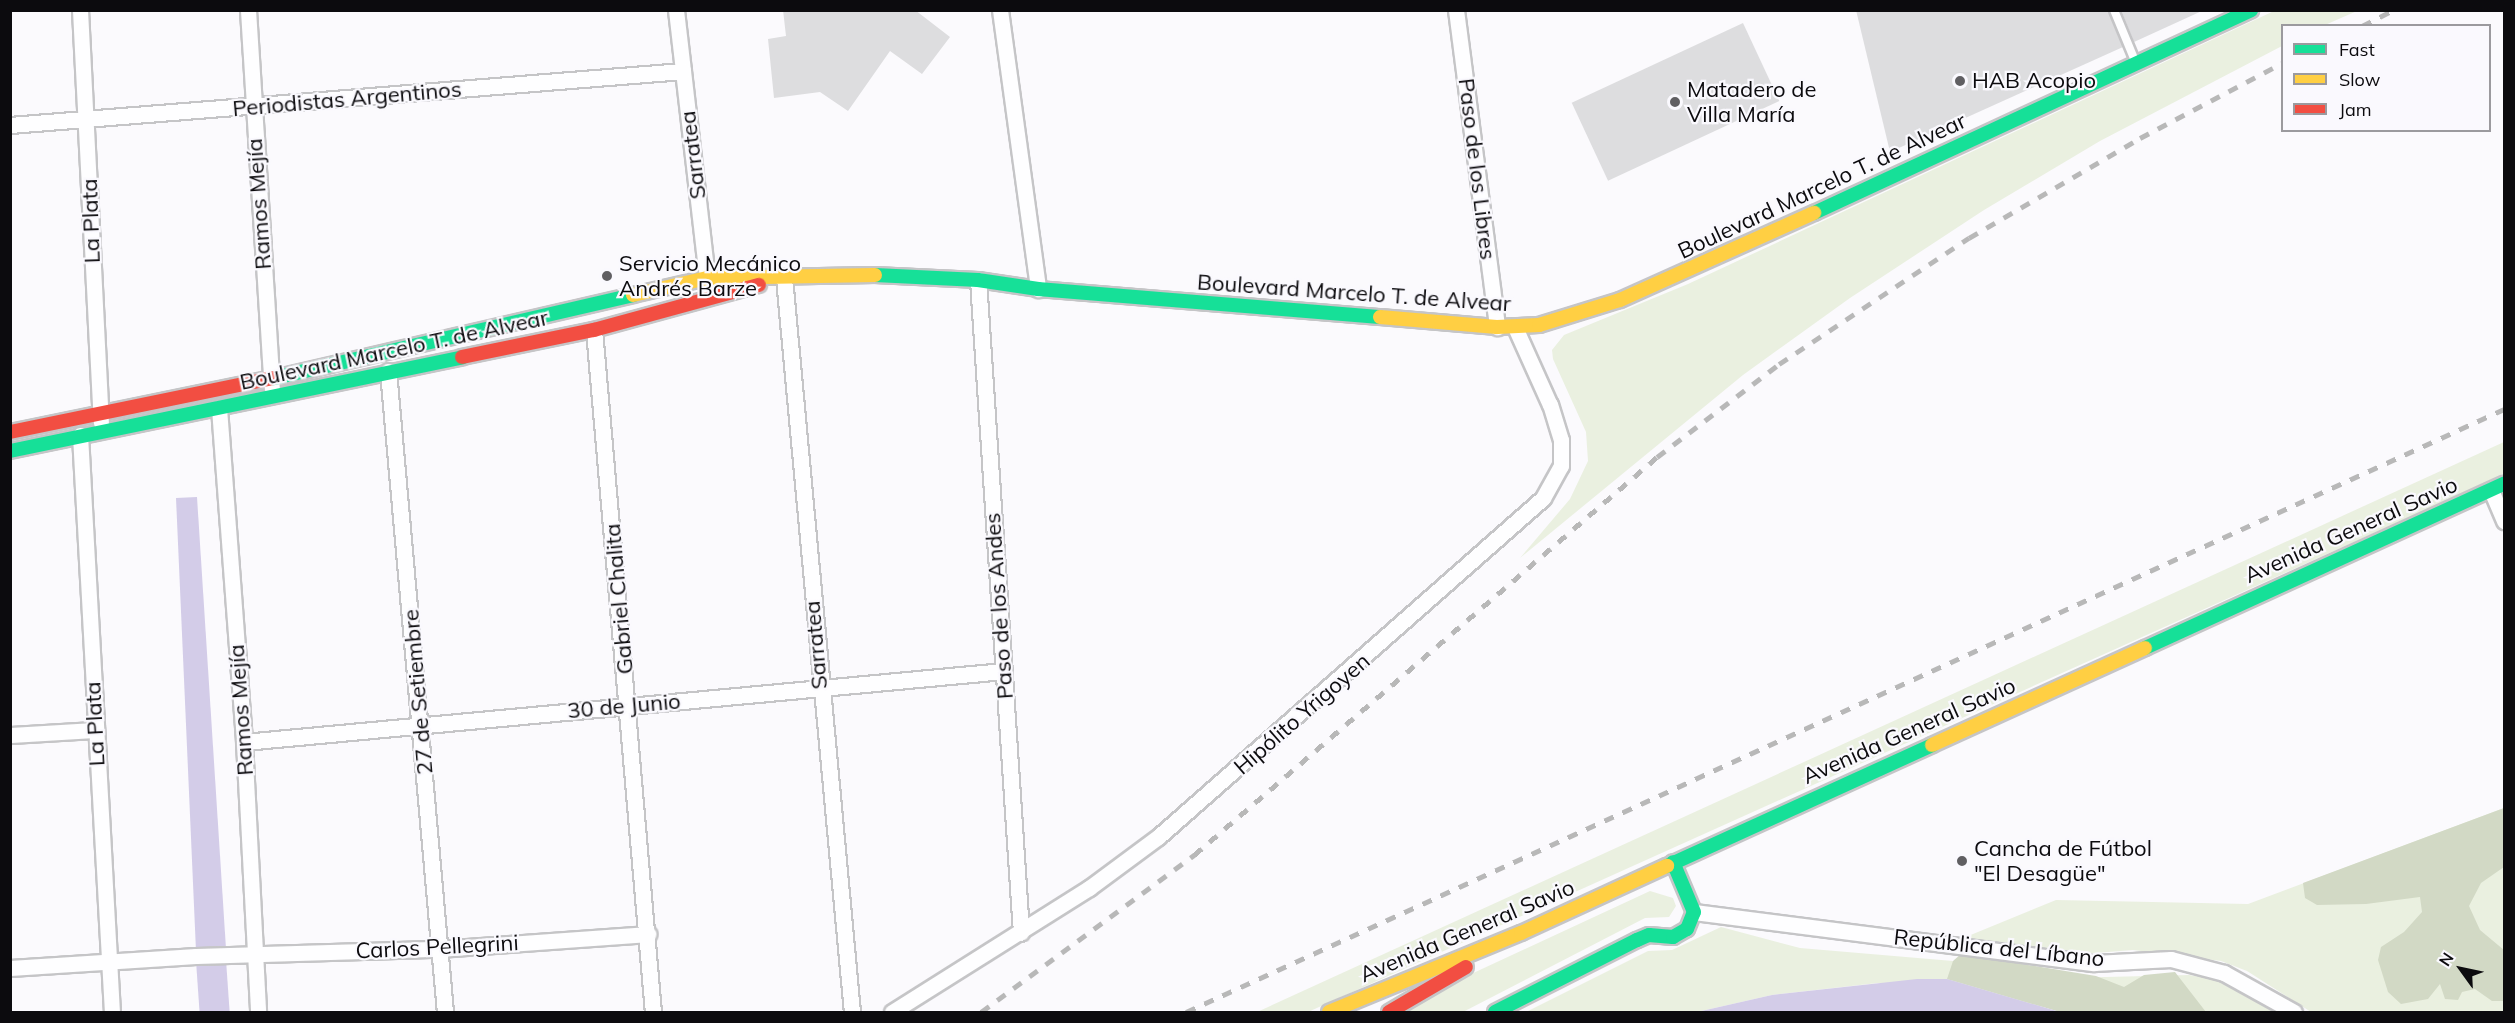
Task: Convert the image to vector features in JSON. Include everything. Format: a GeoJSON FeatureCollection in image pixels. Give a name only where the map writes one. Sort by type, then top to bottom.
{"type":"FeatureCollection","features":[{"type":"Feature","properties":{"kind":"main road","name":"Boulevard Marcelo T. de Alvear"},"geometry":{"type":"LineString","coordinates":[[10,432],[99,412],[271,379],[707,278],[784,278],[855,274],[978,280],[1038,289],[1497,327],[1515,327],[1568,318],[1685,273],[2251,10]]}},
{"type":"Feature","properties":{"kind":"main road","name":"Boulevard Marcelo T. de Alvear"},"geometry":{"type":"LineString","coordinates":[[10,451],[594,330],[784,278]]}},
{"type":"Feature","properties":{"kind":"main road","name":"Avenida General Savio"},"geometry":{"type":"LineString","coordinates":[[1329,1012],[1521,933],[2498,487]]}},
{"type":"Feature","properties":{"kind":"main road"},"geometry":{"type":"LineString","coordinates":[[1495,1012],[1637,940],[1680,934],[1687,929],[1694,912],[1673,862]]}},
{"type":"Feature","properties":{"kind":"main road"},"geometry":{"type":"LineString","coordinates":[[1389,1012],[1521,933]]}},
{"type":"Feature","properties":{"kind":"street","name":"La Plata"},"geometry":{"type":"LineString","coordinates":[[80,10],[99,412],[102,431]]}},
{"type":"Feature","properties":{"kind":"street","name":"Ramos Mejía"},"geometry":{"type":"LineString","coordinates":[[248,10],[272,397]]}},
{"type":"Feature","properties":{"kind":"street","name":"Sarratea"},"geometry":{"type":"LineString","coordinates":[[676,10],[710,300]]}},
{"type":"Feature","properties":{"kind":"street"},"geometry":{"type":"LineString","coordinates":[[1000,10],[1038,289]]}},
{"type":"Feature","properties":{"kind":"street","name":"Paso de los Libres"},"geometry":{"type":"LineString","coordinates":[[1456,10],[1497,327]]}},
{"type":"Feature","properties":{"kind":"street","name":"Periodistas Argentinos"},"geometry":{"type":"LineString","coordinates":[[10,125],[683,71]]}},
{"type":"Feature","properties":{"kind":"street","name":"Sarratea"},"geometry":{"type":"LineString","coordinates":[[784,278],[820,690],[852,1012]]}},
{"type":"Feature","properties":{"kind":"street","name":"Paso de los Andes"},"geometry":{"type":"LineString","coordinates":[[978,280],[1021,933]]}},
{"type":"Feature","properties":{"kind":"street","name":"Hipólito Yrigoyen"},"geometry":{"type":"LineString","coordinates":[[892,1012],[1021,933],[1123,864],[1224,783],[1543,498],[1561,466],[1561,440],[1550,405],[1515,327]]}},
{"type":"Feature","properties":{"kind":"street","name":"Gabriel Chalita"},"geometry":{"type":"LineString","coordinates":[[594,330],[629,705],[653,1012]]}},
{"type":"Feature","properties":{"kind":"street","name":"27 de Setiembre"},"geometry":{"type":"LineString","coordinates":[[388,371],[422,724],[445,1012]]}},
{"type":"Feature","properties":{"kind":"street","name":"Ramos Mejía"},"geometry":{"type":"LineString","coordinates":[[219,408],[244,742],[258,1012]]}},
{"type":"Feature","properties":{"kind":"street","name":"La Plata"},"geometry":{"type":"LineString","coordinates":[[80,435],[112,1012]]}},
{"type":"Feature","properties":{"kind":"street"},"geometry":{"type":"LineString","coordinates":[[2498,487],[2505,521]]}},
{"type":"Feature","properties":{"kind":"street","name":"30 de Junio"},"geometry":{"type":"LineString","coordinates":[[244,742],[629,705],[820,690],[1003,671]]}},
{"type":"Feature","properties":{"kind":"street"},"geometry":{"type":"LineString","coordinates":[[10,735],[95,730]]}},
{"type":"Feature","properties":{"kind":"street","name":"República del Líbano"},"geometry":{"type":"LineString","coordinates":[[1694,912],[2094,963],[2171,959],[2224,974],[2294,1012]]}},
{"type":"Feature","properties":{"kind":"street","name":"Carlos Pellegrini"},"geometry":{"type":"LineString","coordinates":[[108,962],[196,956],[439,949],[648,934]]}},
{"type":"Feature","properties":{"kind":"street"},"geometry":{"type":"LineString","coordinates":[[10,968],[108,962]]}},
{"type":"Feature","properties":{"kind":"lane"},"geometry":{"type":"LineString","coordinates":[[2114,10],[2136,64]]}},
{"type":"Feature","properties":{"kind":"green space"},"geometry":{"type":"Polygon","coordinates":[[[2274,11],[2357,11],[2327,24],[2281,24],[2281,47],[2100,141],[1984,210],[1850,298],[1743,375],[1520,558],[1570,499],[1588,461],[1586,432],[1553,359],[1552,350],[1564,335],[1688,284],[2274,11]]]}},
{"type":"Feature","properties":{"kind":"green space"},"geometry":{"type":"Polygon","coordinates":[[[2504,442],[2504,473],[2485,483],[1308,1012],[1257,1012],[2504,442]]]}},
{"type":"Feature","properties":{"kind":"green space"},"geometry":{"type":"Polygon","coordinates":[[[2504,808],[2504,1012],[2311,1012],[2247,971],[2221,961],[2133,950],[2083,954],[1956,941],[2056,900],[2248,904],[2504,808]]]}},
{"type":"Feature","properties":{"kind":"green space"},"geometry":{"type":"Polygon","coordinates":[[[2504,808],[2504,867],[2481,883],[2469,906],[2480,930],[2504,950],[2504,1001],[2492,1001],[2475,989],[2462,992],[2458,1000],[2445,999],[2440,984],[2428,999],[2401,1004],[2388,992],[2378,960],[2381,947],[2404,932],[2422,912],[2420,897],[2366,904],[2317,905],[2305,898],[2303,883],[2504,808]]]}},
{"type":"Feature","properties":{"kind":"green space"},"geometry":{"type":"Polygon","coordinates":[[[1650,891],[1673,898],[1676,906],[1669,917],[1645,918],[1463,1012],[1404,1012],[1441,988],[1650,891]]]}},
{"type":"Feature","properties":{"kind":"green space"},"geometry":{"type":"Polygon","coordinates":[[[1721,927],[1800,948],[1953,961],[2063,978],[2189,975],[2214,979],[2276,1012],[2060,1012],[2046,1007],[1878,983],[1772,995],[1697,1012],[1526,1012],[1648,951],[1672,950],[1721,927]]]}},
{"type":"Feature","properties":{"kind":"green space"},"geometry":{"type":"Polygon","coordinates":[[[1961,954],[2096,976],[2124,987],[2144,975],[2175,972],[2206,1012],[2060,1012],[1947,979],[1953,961],[1961,954]]]}},
{"type":"Feature","properties":{"kind":"shaded area"},"geometry":{"type":"Polygon","coordinates":[[[197,497],[226,949],[196,951],[176,498],[197,497]]]}},
{"type":"Feature","properties":{"kind":"shaded area"},"geometry":{"type":"Polygon","coordinates":[[[226,960],[230,1012],[200,1012],[196,962],[226,960]]]}},
{"type":"Feature","properties":{"kind":"shaded area"},"geometry":{"type":"Polygon","coordinates":[[[1917,979],[1947,979],[2060,1012],[1697,1012],[1772,995],[1917,979]]]}},
{"type":"Feature","properties":{"kind":"building"},"geometry":{"type":"Polygon","coordinates":[[[783,10],[915,10],[950,37],[922,74],[890,51],[848,111],[820,92],[774,98],[768,39],[786,36],[783,10]]]}},
{"type":"Feature","properties":{"kind":"building","name":"HAB Acopio"},"geometry":{"type":"Polygon","coordinates":[[[1856,10],[2108,10],[2123,47],[1890,152],[1856,10]]]}},
{"type":"Feature","properties":{"kind":"building"},"geometry":{"type":"Polygon","coordinates":[[[2121,10],[2204,10],[2134,42],[2121,10]]]}},
{"type":"Feature","properties":{"kind":"building","name":"Matadero de Villa María"},"geometry":{"type":"Polygon","coordinates":[[[1743,23],[1779,101],[1608,181],[1572,103],[1743,23]]]}},
{"type":"Feature","properties":{"kind":"railway"},"geometry":{"type":"LineString","coordinates":[[2366,24],[2394,10]]}},
{"type":"Feature","properties":{"kind":"railway"},"geometry":{"type":"LineString","coordinates":[[981,1012],[1194,855],[1657,457],[1779,364],[1969,238],[2140,138],[2281,64]]}},
{"type":"Feature","properties":{"kind":"railway"},"geometry":{"type":"LineString","coordinates":[[1186,1012],[2504,409]]}},
{"type":"Feature","properties":{"kind":"traffic: fast"},"geometry":{"type":"LineString","coordinates":[[1814,213],[2251,10]]}},
{"type":"Feature","properties":{"kind":"traffic: fast"},"geometry":{"type":"LineString","coordinates":[[875,275],[978,280],[1038,289],[1380,317]]}},
{"type":"Feature","properties":{"kind":"traffic: fast"},"geometry":{"type":"LineString","coordinates":[[274,378],[633,295]]}},
{"type":"Feature","properties":{"kind":"traffic: fast"},"geometry":{"type":"LineString","coordinates":[[10,451],[462,357]]}},
{"type":"Feature","properties":{"kind":"traffic: fast"},"geometry":{"type":"LineString","coordinates":[[2145,648],[2504,484]]}},
{"type":"Feature","properties":{"kind":"traffic: fast"},"geometry":{"type":"LineString","coordinates":[[1667,866],[1932,745]]}},
{"type":"Feature","properties":{"kind":"traffic: fast"},"geometry":{"type":"LineString","coordinates":[[1495,1012],[1637,940],[1649,935],[1673,937],[1687,929],[1694,912],[1673,862]]}},
{"type":"Feature","properties":{"kind":"traffic: slow"},"geometry":{"type":"LineString","coordinates":[[1380,317],[1497,327],[1539,325],[1620,300],[1814,213]]}},
{"type":"Feature","properties":{"kind":"traffic: slow"},"geometry":{"type":"LineString","coordinates":[[633,295],[707,278],[875,275]]}},
{"type":"Feature","properties":{"kind":"traffic: slow"},"geometry":{"type":"LineString","coordinates":[[1932,745],[2145,648]]}},
{"type":"Feature","properties":{"kind":"traffic: slow"},"geometry":{"type":"LineString","coordinates":[[1329,1012],[1521,933],[1667,866]]}},
{"type":"Feature","properties":{"kind":"traffic: jam"},"geometry":{"type":"LineString","coordinates":[[462,357],[594,330],[759,285]]}},
{"type":"Feature","properties":{"kind":"traffic: jam"},"geometry":{"type":"LineString","coordinates":[[10,432],[274,378]]}},
{"type":"Feature","properties":{"kind":"traffic: jam"},"geometry":{"type":"LineString","coordinates":[[1389,1012],[1466,967]]}},
{"type":"Feature","properties":{"kind":"place","name":"HAB Acopio"},"geometry":{"type":"Point","coordinates":[1960,81]}},
{"type":"Feature","properties":{"kind":"place","name":"Matadero de Villa María"},"geometry":{"type":"Point","coordinates":[1675,102]}},
{"type":"Feature","properties":{"kind":"place","name":"Servicio Mecánico Andrés Barze"},"geometry":{"type":"Point","coordinates":[607,276]}},
{"type":"Feature","properties":{"kind":"place","name":"Cancha de Fútbol \"El Desagüe\""},"geometry":{"type":"Point","coordinates":[1962,861]}}]}
